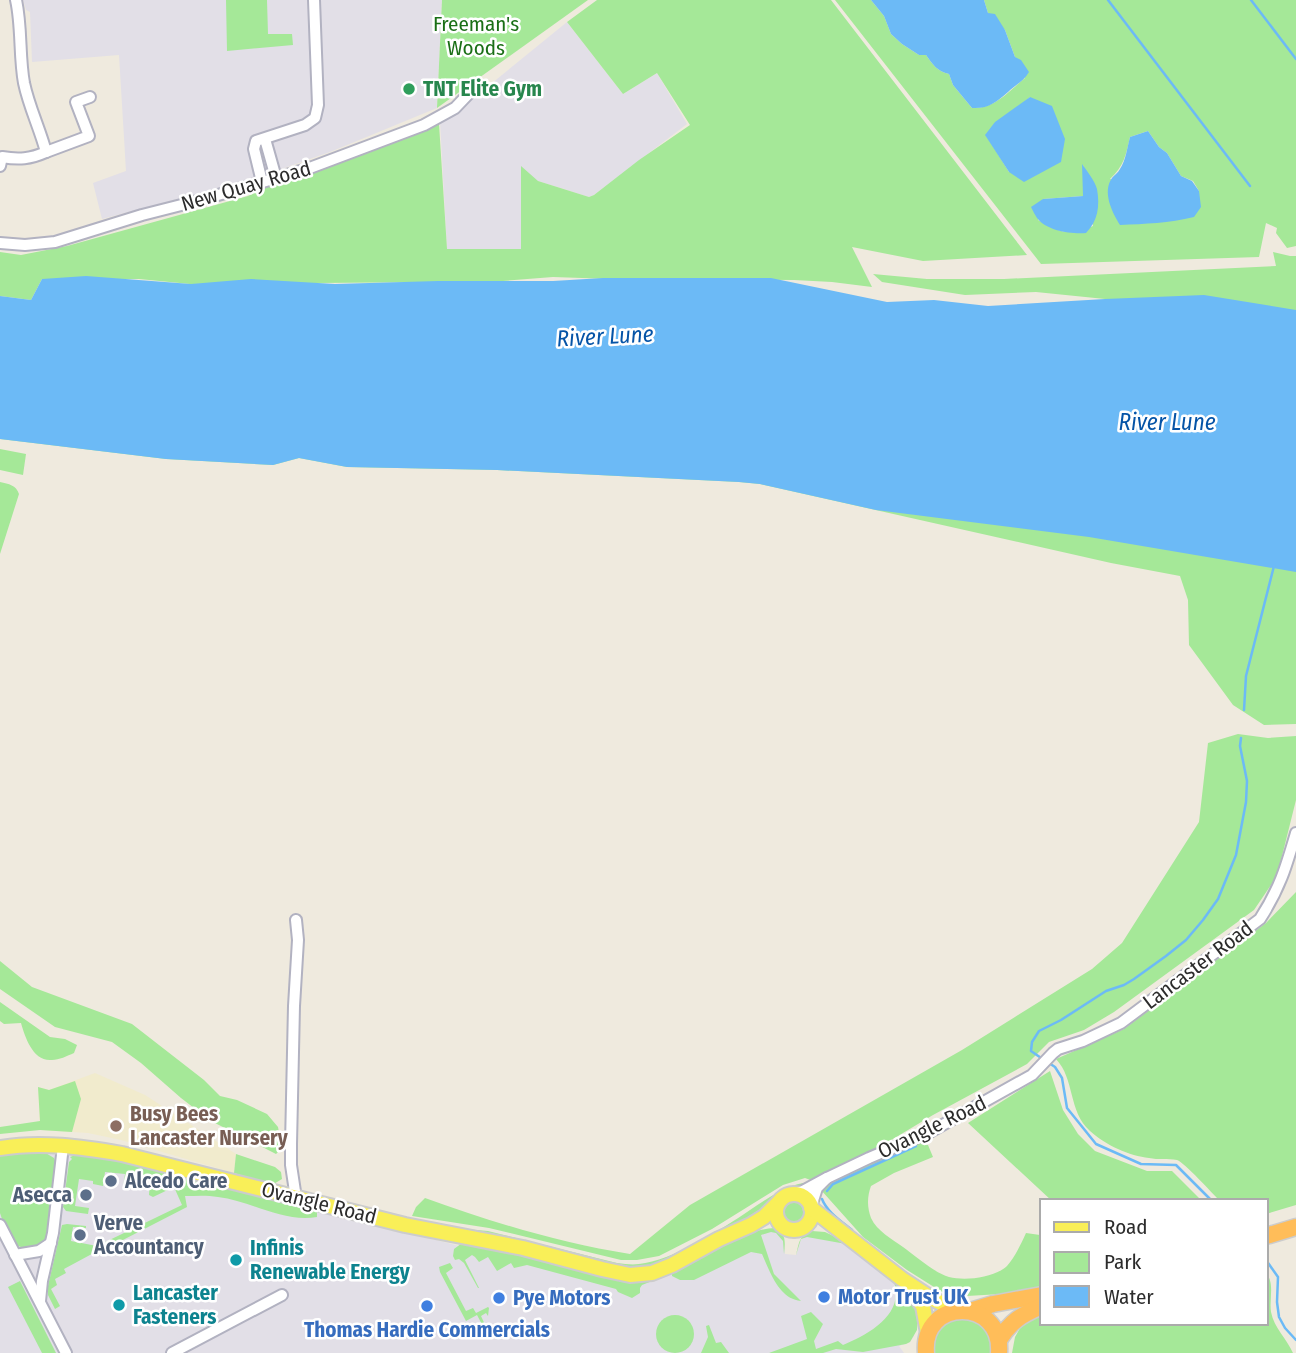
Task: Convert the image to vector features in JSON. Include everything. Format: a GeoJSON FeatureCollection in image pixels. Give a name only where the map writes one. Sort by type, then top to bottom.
{"type":"FeatureCollection","features":[{"type":"Feature","properties":{"kind":"highway"},"geometry":{"type":"LineString","coordinates":[[1268,1235],[1296,1227]]}},
{"type":"Feature","properties":{"kind":"highway"},"geometry":{"type":"LineString","coordinates":[[910,1353],[927,1342],[940,1318],[1040,1295]]}},
{"type":"Feature","properties":{"kind":"highway"},"geometry":{"type":"LineString","coordinates":[[999,1346],[1007,1327],[1015,1319],[1040,1307]]}},
{"type":"Feature","properties":{"kind":"highway"},"geometry":{"type":"LineString","coordinates":[[963,1311],[980,1315],[989,1321],[995,1330],[999,1346]]}},
{"type":"Feature","properties":{"kind":"main road","name":"Ovangle Road"},"geometry":{"type":"LineString","coordinates":[[0,1148],[63,1146],[134,1157],[405,1225],[503,1244],[630,1275],[661,1269],[751,1226],[778,1203]]}},
{"type":"Feature","properties":{"kind":"main road"},"geometry":{"type":"LineString","coordinates":[[850,1240],[825,1229],[803,1227],[793,1230],[782,1226],[777,1218],[778,1203],[784,1197],[801,1196],[811,1208],[902,1279],[931,1298],[963,1311]]}},
{"type":"Feature","properties":{"kind":"main road"},"geometry":{"type":"LineString","coordinates":[[803,1227],[810,1219],[811,1208]]}},
{"type":"Feature","properties":{"kind":"main road","name":"Ovangle Road"},"geometry":{"type":"LineString","coordinates":[[751,1226],[773,1223],[782,1226]]}},
{"type":"Feature","properties":{"kind":"main road"},"geometry":{"type":"LineString","coordinates":[[902,1279],[923,1306],[927,1342]]}},
{"type":"Feature","properties":{"kind":"street"},"geometry":{"type":"LineString","coordinates":[[16,0],[24,81],[46,152]]}},
{"type":"Feature","properties":{"kind":"street"},"geometry":{"type":"LineString","coordinates":[[262,182],[254,149],[256,141],[305,125],[314,118],[318,105],[314,0]]}},
{"type":"Feature","properties":{"kind":"street","name":"New Quay Road"},"geometry":{"type":"LineString","coordinates":[[0,243],[25,246],[55,242],[343,156],[424,124],[455,108],[476,86]]}},
{"type":"Feature","properties":{"kind":"street"},"geometry":{"type":"LineString","coordinates":[[1,160],[31,158],[89,136],[76,102],[90,97]]}},
{"type":"Feature","properties":{"kind":"street"},"geometry":{"type":"LineString","coordinates":[[265,139],[276,178]]}},
{"type":"Feature","properties":{"kind":"street","name":"Lancaster Road"},"geometry":{"type":"LineString","coordinates":[[1053,1053],[1121,1023],[1260,919],[1275,897],[1296,832]]}},
{"type":"Feature","properties":{"kind":"street"},"geometry":{"type":"LineString","coordinates":[[296,920],[298,940],[290,1144],[296,1198]]}},
{"type":"Feature","properties":{"kind":"street","name":"Ovangle Road"},"geometry":{"type":"LineString","coordinates":[[791,1195],[930,1132],[1035,1072],[1053,1053]]}},
{"type":"Feature","properties":{"kind":"street"},"geometry":{"type":"LineString","coordinates":[[40,1301],[51,1242],[63,1146]]}},
{"type":"Feature","properties":{"kind":"street"},"geometry":{"type":"LineString","coordinates":[[811,1208],[817,1188],[827,1178]]}},
{"type":"Feature","properties":{"kind":"street"},"geometry":{"type":"LineString","coordinates":[[0,1225],[66,1353]]}},
{"type":"Feature","properties":{"kind":"street"},"geometry":{"type":"LineString","coordinates":[[15,1255],[39,1251],[51,1242]]}},
{"type":"Feature","properties":{"kind":"street"},"geometry":{"type":"LineString","coordinates":[[172,1353],[282,1295]]}},
{"type":"Feature","properties":{"kind":"shaded area"},"geometry":{"type":"Polygon","coordinates":[[[23,0],[442,0],[437,108],[330,152],[247,181],[102,219],[93,183],[126,171],[119,55],[32,62],[30,12],[26,10],[23,0]]]}},
{"type":"Feature","properties":{"kind":"shaded area"},"geometry":{"type":"Polygon","coordinates":[[[567,22],[623,94],[657,73],[687,124],[589,197],[538,181],[521,249],[447,250],[440,121],[458,114],[465,105],[567,22]]]}},
{"type":"Feature","properties":{"kind":"shaded area","name":"Busy Bees Lancaster Nursery"},"geometry":{"type":"Polygon","coordinates":[[[95,1073],[145,1095],[236,1154],[234,1173],[121,1140],[88,1133],[40,1130],[38,1087],[49,1090],[95,1073]]]}},
{"type":"Feature","properties":{"kind":"shaded area"},"geometry":{"type":"Polygon","coordinates":[[[75,1148],[479,1251],[636,1284],[671,1272],[741,1237],[773,1229],[784,1238],[785,1254],[796,1255],[801,1239],[810,1233],[846,1244],[894,1282],[918,1323],[910,1342],[899,1346],[904,1353],[0,1353],[0,1154],[75,1148]]]}},
{"type":"Feature","properties":{"kind":"green space"},"geometry":{"type":"Polygon","coordinates":[[[226,0],[267,0],[268,34],[292,34],[293,45],[227,51],[226,0]]]}},
{"type":"Feature","properties":{"kind":"green space","name":"Freeman's Woods"},"geometry":{"type":"Polygon","coordinates":[[[442,0],[588,0],[437,108],[442,0]]]}},
{"type":"Feature","properties":{"kind":"green space"},"geometry":{"type":"Polygon","coordinates":[[[597,0],[831,0],[1027,255],[923,261],[852,247],[872,287],[794,280],[553,277],[503,281],[190,284],[139,279],[42,279],[31,300],[0,296],[0,252],[21,255],[67,246],[248,196],[272,184],[439,124],[447,249],[521,249],[521,166],[538,181],[589,197],[690,125],[657,73],[623,94],[567,22],[597,0]]]}},
{"type":"Feature","properties":{"kind":"green space"},"geometry":{"type":"Polygon","coordinates":[[[835,0],[871,0],[884,16],[891,34],[919,55],[926,55],[936,67],[949,74],[953,85],[972,108],[980,108],[995,102],[1025,78],[1005,30],[988,13],[984,0],[1296,0],[1296,246],[1287,248],[1276,233],[1277,228],[1266,223],[1259,257],[1041,264],[835,0]],[[1030,97],[986,135],[1009,172],[1030,97]],[[1148,131],[1130,137],[1124,160],[1110,179],[1199,191],[1193,181],[1181,176],[1167,153],[1159,147],[1148,131]],[[1083,165],[1083,196],[1043,199],[1038,220],[1064,232],[1093,226],[1083,165]]]}},
{"type":"Feature","properties":{"kind":"green space"},"geometry":{"type":"Polygon","coordinates":[[[1273,252],[1296,256],[1296,328],[1105,299],[1036,292],[965,295],[882,282],[873,274],[927,279],[1004,279],[1276,266],[1273,252]]]}},
{"type":"Feature","properties":{"kind":"green space"},"geometry":{"type":"Polygon","coordinates":[[[1296,379],[1296,724],[1264,725],[1233,705],[1189,645],[1188,600],[1180,576],[760,484],[497,470],[347,467],[299,458],[273,465],[166,459],[0,439],[1296,379]]]}},
{"type":"Feature","properties":{"kind":"green space"},"geometry":{"type":"Polygon","coordinates":[[[0,449],[26,454],[23,475],[0,470],[0,449]]]}},
{"type":"Feature","properties":{"kind":"green space"},"geometry":{"type":"Polygon","coordinates":[[[0,482],[14,487],[19,494],[0,554],[0,482]]]}},
{"type":"Feature","properties":{"kind":"green space"},"geometry":{"type":"Polygon","coordinates":[[[1238,734],[1268,738],[1296,736],[1296,800],[1277,876],[1254,910],[1114,1012],[1084,1030],[1049,1042],[1027,1064],[868,1154],[813,1181],[805,1178],[783,1185],[712,1229],[659,1256],[621,1260],[489,1228],[412,1216],[425,1198],[526,1231],[630,1254],[690,1205],[962,1050],[1092,969],[1122,943],[1199,822],[1208,743],[1238,734]]]}},
{"type":"Feature","properties":{"kind":"green space"},"geometry":{"type":"Polygon","coordinates":[[[1296,892],[1296,1205],[1268,1213],[1268,1199],[1218,1199],[1181,1162],[1134,1155],[1096,1136],[1078,1114],[1066,1076],[1056,1059],[1124,1029],[1266,923],[1296,892]]]}},
{"type":"Feature","properties":{"kind":"green space"},"geometry":{"type":"Polygon","coordinates":[[[0,961],[32,987],[132,1024],[204,1080],[220,1096],[237,1100],[267,1114],[278,1127],[282,1148],[276,1154],[211,1121],[112,1042],[55,1027],[0,989],[0,961]]]}},
{"type":"Feature","properties":{"kind":"green space"},"geometry":{"type":"Polygon","coordinates":[[[0,1002],[50,1037],[65,1039],[77,1045],[74,1053],[55,1060],[40,1057],[31,1048],[21,1023],[4,1024],[0,1021],[0,1002]]]}},
{"type":"Feature","properties":{"kind":"green space"},"geometry":{"type":"Polygon","coordinates":[[[1050,1071],[1063,1110],[1078,1134],[1095,1151],[1147,1171],[1172,1171],[1200,1199],[1050,1199],[968,1123],[1050,1071]]]}},
{"type":"Feature","properties":{"kind":"green space"},"geometry":{"type":"Polygon","coordinates":[[[75,1081],[81,1099],[72,1132],[40,1130],[0,1134],[0,1127],[40,1121],[38,1087],[49,1090],[75,1081]]]}},
{"type":"Feature","properties":{"kind":"green space"},"geometry":{"type":"Polygon","coordinates":[[[918,1142],[928,1145],[933,1157],[871,1186],[868,1198],[871,1218],[890,1238],[937,1272],[963,1279],[979,1278],[1001,1270],[1013,1259],[1026,1233],[1040,1235],[1040,1287],[1020,1293],[967,1296],[942,1292],[863,1237],[821,1190],[838,1178],[918,1142]]]}},
{"type":"Feature","properties":{"kind":"green space"},"geometry":{"type":"Polygon","coordinates":[[[44,1152],[54,1158],[57,1166],[47,1239],[39,1247],[24,1248],[14,1243],[0,1213],[0,1155],[44,1152]]]}},
{"type":"Feature","properties":{"kind":"green space"},"geometry":{"type":"Polygon","coordinates":[[[81,1153],[108,1157],[317,1210],[317,1217],[292,1217],[218,1197],[185,1196],[187,1207],[64,1269],[66,1273],[55,1279],[57,1285],[51,1289],[60,1306],[55,1309],[48,1295],[48,1286],[62,1225],[86,1226],[73,1227],[71,1241],[97,1246],[182,1205],[174,1187],[153,1197],[149,1195],[150,1180],[136,1179],[135,1189],[123,1188],[125,1174],[105,1172],[103,1186],[79,1179],[75,1206],[89,1208],[88,1214],[66,1211],[63,1207],[69,1162],[72,1159],[70,1157],[81,1153]]]}},
{"type":"Feature","properties":{"kind":"green space"},"geometry":{"type":"Polygon","coordinates":[[[236,1154],[275,1167],[281,1172],[282,1179],[272,1185],[234,1173],[236,1154]]]}},
{"type":"Feature","properties":{"kind":"green space"},"geometry":{"type":"Polygon","coordinates":[[[809,1183],[782,1191],[763,1212],[665,1262],[648,1266],[618,1267],[464,1229],[488,1231],[617,1263],[639,1264],[681,1251],[775,1194],[789,1187],[809,1183]]]}},
{"type":"Feature","properties":{"kind":"green space"},"geometry":{"type":"Polygon","coordinates":[[[794,1200],[802,1204],[806,1212],[802,1220],[794,1224],[786,1220],[782,1212],[786,1204],[794,1200]]]}},
{"type":"Feature","properties":{"kind":"green space"},"geometry":{"type":"Polygon","coordinates":[[[775,1228],[783,1236],[784,1254],[783,1241],[776,1233],[761,1235],[774,1274],[801,1301],[793,1299],[781,1290],[762,1254],[751,1252],[694,1280],[680,1280],[672,1276],[672,1273],[642,1285],[640,1293],[632,1298],[616,1289],[527,1265],[514,1268],[511,1263],[497,1271],[488,1257],[479,1262],[472,1255],[465,1260],[478,1288],[464,1263],[459,1259],[455,1260],[453,1256],[454,1249],[462,1243],[517,1253],[633,1283],[669,1274],[740,1237],[775,1228]]]}},
{"type":"Feature","properties":{"kind":"green space"},"geometry":{"type":"Polygon","coordinates":[[[812,1231],[825,1232],[848,1243],[898,1282],[914,1303],[918,1314],[917,1330],[910,1342],[863,1352],[836,1349],[823,1353],[769,1353],[807,1339],[801,1316],[811,1312],[823,1324],[814,1341],[816,1349],[838,1341],[843,1345],[863,1336],[882,1322],[894,1304],[894,1282],[846,1244],[807,1237],[801,1239],[796,1255],[800,1240],[802,1237],[812,1231]]]}},
{"type":"Feature","properties":{"kind":"green space"},"geometry":{"type":"Polygon","coordinates":[[[450,1263],[453,1268],[446,1273],[466,1311],[473,1308],[476,1313],[489,1308],[488,1316],[486,1313],[481,1316],[487,1329],[485,1330],[477,1315],[466,1321],[440,1272],[439,1267],[450,1263]]]}},
{"type":"Feature","properties":{"kind":"green space"},"geometry":{"type":"Polygon","coordinates":[[[1268,1276],[1273,1318],[1293,1353],[1012,1353],[1015,1337],[1024,1321],[1040,1314],[1040,1325],[1268,1325],[1268,1276]]]}},
{"type":"Feature","properties":{"kind":"green space"},"geometry":{"type":"Polygon","coordinates":[[[20,1281],[56,1353],[42,1353],[8,1287],[20,1281]]]}},
{"type":"Feature","properties":{"kind":"green space"},"geometry":{"type":"Polygon","coordinates":[[[675,1315],[688,1321],[694,1334],[688,1347],[675,1353],[662,1347],[656,1334],[662,1321],[675,1315]]]}},
{"type":"Feature","properties":{"kind":"green space"},"geometry":{"type":"Polygon","coordinates":[[[959,1318],[973,1321],[984,1328],[990,1339],[991,1353],[934,1353],[939,1331],[947,1323],[959,1318]]]}},
{"type":"Feature","properties":{"kind":"green space"},"geometry":{"type":"Polygon","coordinates":[[[709,1325],[716,1343],[721,1342],[729,1353],[701,1353],[708,1337],[706,1326],[709,1325]]]}},
{"type":"Feature","properties":{"kind":"water"},"geometry":{"type":"Polygon","coordinates":[[[871,0],[984,0],[988,13],[995,14],[1005,30],[1015,57],[1021,60],[1029,72],[996,102],[972,108],[953,85],[949,74],[936,67],[926,55],[919,55],[891,34],[884,16],[871,0]]]}},
{"type":"Feature","properties":{"kind":"water"},"geometry":{"type":"Polygon","coordinates":[[[1030,97],[1052,106],[1065,139],[1061,162],[1024,182],[1009,172],[985,135],[995,122],[1030,97]]]}},
{"type":"Feature","properties":{"kind":"water"},"geometry":{"type":"Polygon","coordinates":[[[1148,131],[1159,147],[1167,153],[1181,176],[1192,181],[1199,191],[1201,207],[1194,217],[1120,225],[1109,202],[1109,184],[1122,165],[1130,137],[1148,131]]]}},
{"type":"Feature","properties":{"kind":"water"},"geometry":{"type":"Polygon","coordinates":[[[1082,164],[1097,189],[1096,218],[1086,233],[1066,232],[1047,226],[1037,218],[1031,207],[1043,199],[1083,196],[1082,164]]]}},
{"type":"Feature","properties":{"kind":"water","name":"River Lune"},"geometry":{"type":"Polygon","coordinates":[[[86,276],[191,284],[251,279],[335,284],[603,278],[771,278],[887,302],[934,300],[988,306],[1204,295],[1296,310],[1296,572],[1089,537],[876,510],[760,484],[497,470],[347,467],[299,458],[273,465],[166,459],[0,439],[0,296],[31,300],[42,279],[86,276]]]}},
{"type":"Feature","properties":{"kind":"waterway"},"geometry":{"type":"LineString","coordinates":[[1108,0],[1250,186]]}},
{"type":"Feature","properties":{"kind":"waterway"},"geometry":{"type":"LineString","coordinates":[[1251,0],[1296,59]]}},
{"type":"Feature","properties":{"kind":"waterway"},"geometry":{"type":"LineString","coordinates":[[1244,710],[1246,676],[1274,566]]}},
{"type":"Feature","properties":{"kind":"waterway"},"geometry":{"type":"LineString","coordinates":[[1044,1060],[1031,1051],[1032,1042],[1039,1031],[1106,991],[1124,985],[1166,956],[1186,940],[1218,899],[1236,855],[1246,802],[1247,781],[1241,738]]}},
{"type":"Feature","properties":{"kind":"waterway"},"geometry":{"type":"LineString","coordinates":[[1049,1063],[1062,1078],[1067,1108],[1096,1144],[1141,1164],[1176,1165],[1210,1199]]}},
{"type":"Feature","properties":{"kind":"waterway"},"geometry":{"type":"LineString","coordinates":[[827,1191],[833,1184],[916,1146]]}},
{"type":"Feature","properties":{"kind":"waterway"},"geometry":{"type":"LineString","coordinates":[[822,1199],[831,1212],[852,1230]]}},
{"type":"Feature","properties":{"kind":"waterway"},"geometry":{"type":"LineString","coordinates":[[1268,1263],[1278,1277],[1279,1317],[1296,1340]]}},
{"type":"Feature","properties":{"kind":"place","name":"TNT Elite Gym"},"geometry":{"type":"Point","coordinates":[409,89]}},
{"type":"Feature","properties":{"kind":"place","name":"Busy Bees Lancaster Nursery"},"geometry":{"type":"Point","coordinates":[116,1126]}},
{"type":"Feature","properties":{"kind":"place","name":"Alcedo Care"},"geometry":{"type":"Point","coordinates":[111,1181]}},
{"type":"Feature","properties":{"kind":"place","name":"Asecca"},"geometry":{"type":"Point","coordinates":[86,1195]}},
{"type":"Feature","properties":{"kind":"place","name":"Verve Accountancy"},"geometry":{"type":"Point","coordinates":[80,1235]}},
{"type":"Feature","properties":{"kind":"place","name":"Infinis Renewable Energy"},"geometry":{"type":"Point","coordinates":[236,1260]}},
{"type":"Feature","properties":{"kind":"place","name":"Motor Trust UK"},"geometry":{"type":"Point","coordinates":[824,1297]}},
{"type":"Feature","properties":{"kind":"place","name":"Pye Motors"},"geometry":{"type":"Point","coordinates":[499,1298]}},
{"type":"Feature","properties":{"kind":"place","name":"Lancaster Fasteners"},"geometry":{"type":"Point","coordinates":[119,1305]}},
{"type":"Feature","properties":{"kind":"place","name":"Thomas Hardie Commercials"},"geometry":{"type":"Point","coordinates":[427,1306]}}]}
